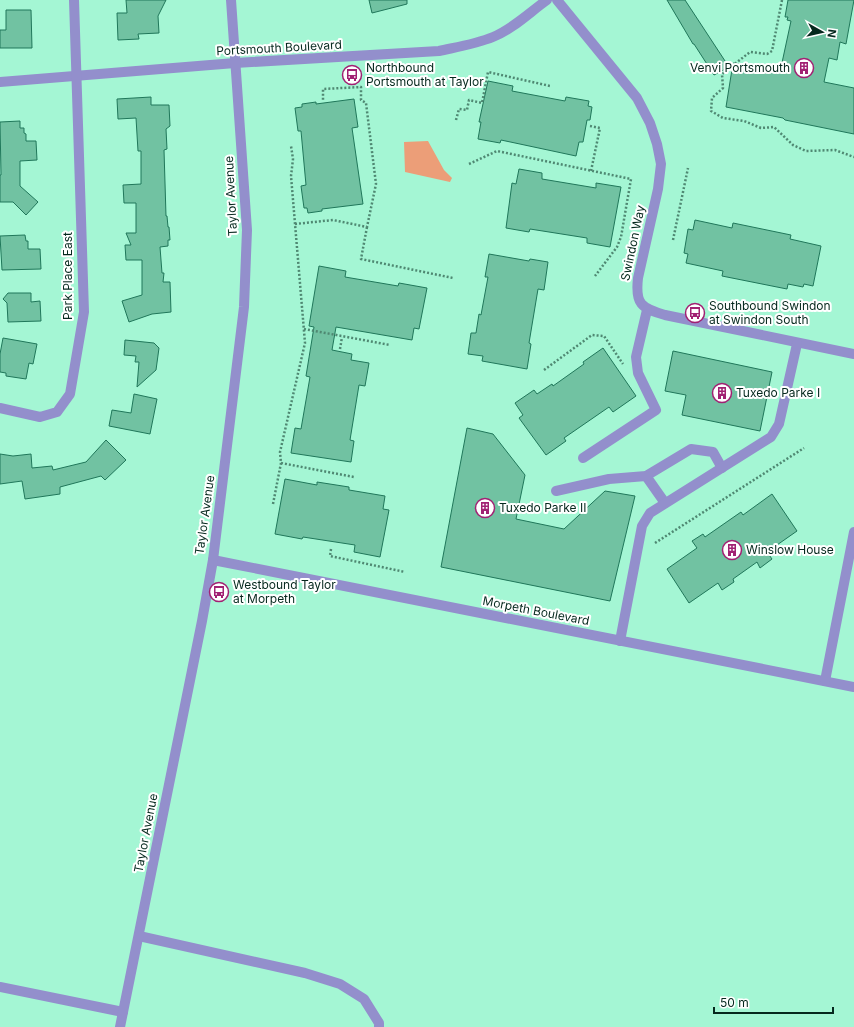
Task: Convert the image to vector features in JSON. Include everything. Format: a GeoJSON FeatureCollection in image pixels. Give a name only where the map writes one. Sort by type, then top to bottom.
{"type":"FeatureCollection","features":[{"type":"Feature","properties":{"kind":"street","name":"Park Place East"},"geometry":{"type":"LineString","coordinates":[[0,408],[40,417],[58,412],[70,394],[84,312],[74,0]]}},
{"type":"Feature","properties":{"kind":"street","name":"Taylor Avenue"},"geometry":{"type":"LineString","coordinates":[[120,1027],[213,560],[244,307],[247,230],[231,0]]}},
{"type":"Feature","properties":{"kind":"street","name":"Portsmouth Boulevard"},"geometry":{"type":"LineString","coordinates":[[0,82],[235,63],[439,51],[494,37],[512,26],[547,0]]}},
{"type":"Feature","properties":{"kind":"street","name":"Swindon Way"},"geometry":{"type":"LineString","coordinates":[[557,0],[637,98],[650,123],[658,144],[661,164],[658,189],[636,291],[640,302],[647,310]]}},
{"type":"Feature","properties":{"kind":"street"},"geometry":{"type":"LineString","coordinates":[[583,458],[656,410],[638,373],[636,357],[647,310],[797,344],[854,354]]}},
{"type":"Feature","properties":{"kind":"street"},"geometry":{"type":"LineString","coordinates":[[620,641],[642,526],[650,513],[771,437],[779,424],[797,344]]}},
{"type":"Feature","properties":{"kind":"street"},"geometry":{"type":"LineString","coordinates":[[556,491],[609,479],[646,476],[691,449],[714,452],[722,468]]}},
{"type":"Feature","properties":{"kind":"street"},"geometry":{"type":"LineString","coordinates":[[646,476],[665,503]]}},
{"type":"Feature","properties":{"kind":"street"},"geometry":{"type":"LineString","coordinates":[[825,681],[854,532]]}},
{"type":"Feature","properties":{"kind":"street","name":"Morpeth Boulevard"},"geometry":{"type":"LineString","coordinates":[[213,560],[854,687]]}},
{"type":"Feature","properties":{"kind":"street"},"geometry":{"type":"LineString","coordinates":[[139,936],[305,973],[340,984],[364,999],[379,1023],[379,1027]]}},
{"type":"Feature","properties":{"kind":"street"},"geometry":{"type":"LineString","coordinates":[[0,987],[123,1012]]}},
{"type":"Feature","properties":{"kind":"path"},"geometry":{"type":"LineString","coordinates":[[782,0],[772,51],[767,54],[750,52],[722,74],[723,88],[712,98],[711,111],[723,118],[744,121],[761,128],[774,127],[793,145],[806,151],[835,150],[854,157]]}},
{"type":"Feature","properties":{"kind":"path"},"geometry":{"type":"LineString","coordinates":[[456,120],[459,109],[467,110],[469,100],[482,103],[488,72],[550,86]]}},
{"type":"Feature","properties":{"kind":"path"},"geometry":{"type":"LineString","coordinates":[[324,100],[323,89],[361,87],[361,100],[366,103],[376,184],[361,259],[453,278]]}},
{"type":"Feature","properties":{"kind":"path"},"geometry":{"type":"LineString","coordinates":[[590,126],[600,128],[591,171]]}},
{"type":"Feature","properties":{"kind":"path"},"geometry":{"type":"LineString","coordinates":[[272,504],[281,463],[280,452],[305,343],[291,176],[293,159],[291,146]]}},
{"type":"Feature","properties":{"kind":"path"},"geometry":{"type":"LineString","coordinates":[[469,164],[497,151],[631,179],[621,237],[616,247],[595,276]]}},
{"type":"Feature","properties":{"kind":"path"},"geometry":{"type":"LineString","coordinates":[[673,240],[688,168]]}},
{"type":"Feature","properties":{"kind":"path"},"geometry":{"type":"LineString","coordinates":[[295,224],[333,220],[367,227]]}},
{"type":"Feature","properties":{"kind":"path"},"geometry":{"type":"LineString","coordinates":[[304,329],[390,345]]}},
{"type":"Feature","properties":{"kind":"path"},"geometry":{"type":"LineString","coordinates":[[544,370],[592,335],[604,336],[625,366],[637,362]]}},
{"type":"Feature","properties":{"kind":"path"},"geometry":{"type":"LineString","coordinates":[[340,349],[342,337]]}},
{"type":"Feature","properties":{"kind":"path"},"geometry":{"type":"LineString","coordinates":[[655,543],[804,448]]}},
{"type":"Feature","properties":{"kind":"path"},"geometry":{"type":"LineString","coordinates":[[281,463],[354,477]]}},
{"type":"Feature","properties":{"kind":"path"},"geometry":{"type":"LineString","coordinates":[[331,549],[330,556],[405,572]]}},
{"type":"Feature","properties":{"kind":"shaded area"},"geometry":{"type":"Polygon","coordinates":[[[428,141],[444,170],[452,178],[450,182],[405,172],[404,142],[428,141]]]}},
{"type":"Feature","properties":{"kind":"building"},"geometry":{"type":"Polygon","coordinates":[[[126,0],[166,0],[158,16],[159,33],[138,34],[139,39],[118,40],[117,13],[127,13],[126,0]]]}},
{"type":"Feature","properties":{"kind":"building"},"geometry":{"type":"Polygon","coordinates":[[[369,0],[407,0],[407,4],[372,13],[369,0]]]}},
{"type":"Feature","properties":{"kind":"building"},"geometry":{"type":"Polygon","coordinates":[[[667,0],[685,0],[729,67],[714,75],[693,44],[667,0]]]}},
{"type":"Feature","properties":{"kind":"building","name":"Venvi Portsmouth"},"geometry":{"type":"Polygon","coordinates":[[[788,0],[854,0],[846,44],[840,42],[837,60],[829,58],[824,82],[854,88],[854,134],[726,107],[733,63],[780,72],[791,21],[787,20],[788,17],[785,17],[788,0]]]}},
{"type":"Feature","properties":{"kind":"building"},"geometry":{"type":"Polygon","coordinates":[[[6,10],[31,10],[32,48],[0,48],[0,30],[6,30],[6,10]]]}},
{"type":"Feature","properties":{"kind":"building"},"geometry":{"type":"Polygon","coordinates":[[[488,81],[513,86],[512,91],[565,101],[566,97],[589,101],[588,106],[592,107],[590,120],[587,120],[583,142],[579,142],[576,156],[501,140],[500,143],[478,139],[481,122],[479,122],[488,81]]]}},
{"type":"Feature","properties":{"kind":"building"},"geometry":{"type":"Polygon","coordinates":[[[151,97],[151,105],[169,105],[170,126],[166,129],[167,149],[164,150],[166,216],[170,240],[168,240],[168,246],[160,247],[162,273],[164,273],[163,282],[170,282],[171,312],[152,314],[129,322],[122,301],[142,295],[142,260],[126,260],[125,245],[131,245],[126,233],[136,233],[136,203],[124,203],[123,185],[141,184],[141,151],[138,151],[136,118],[118,119],[117,99],[151,97]]]}},
{"type":"Feature","properties":{"kind":"building"},"geometry":{"type":"Polygon","coordinates":[[[354,99],[358,127],[352,128],[363,204],[322,209],[322,211],[308,213],[307,208],[304,208],[301,186],[306,185],[301,131],[298,131],[295,108],[302,107],[302,104],[316,102],[316,104],[354,99]]]}},
{"type":"Feature","properties":{"kind":"building"},"geometry":{"type":"Polygon","coordinates":[[[20,121],[20,128],[24,128],[24,133],[26,134],[26,141],[36,141],[37,160],[20,161],[20,186],[38,202],[26,215],[13,202],[0,202],[0,122],[20,121]]]}},
{"type":"Feature","properties":{"kind":"building"},"geometry":{"type":"Polygon","coordinates":[[[519,169],[542,173],[542,179],[596,188],[596,183],[621,187],[610,247],[587,243],[587,238],[530,229],[529,232],[506,228],[512,183],[516,184],[519,169]]]}},
{"type":"Feature","properties":{"kind":"building"},"geometry":{"type":"Polygon","coordinates":[[[695,220],[732,228],[733,223],[791,235],[790,239],[821,246],[813,286],[804,284],[803,287],[788,284],[787,289],[722,276],[723,271],[686,263],[688,254],[684,253],[688,229],[693,230],[695,220]]]}},
{"type":"Feature","properties":{"kind":"building"},"geometry":{"type":"Polygon","coordinates":[[[25,235],[26,241],[28,241],[28,249],[40,249],[41,269],[2,270],[0,236],[25,235]]]}},
{"type":"Feature","properties":{"kind":"building"},"geometry":{"type":"Polygon","coordinates":[[[489,254],[529,261],[530,259],[548,262],[544,290],[538,289],[529,343],[531,344],[527,369],[482,361],[483,356],[468,354],[471,333],[476,333],[479,314],[481,315],[488,277],[485,277],[489,254]]]}},
{"type":"Feature","properties":{"kind":"building"},"geometry":{"type":"Polygon","coordinates":[[[319,266],[346,271],[345,277],[398,286],[399,283],[427,288],[419,329],[414,328],[412,340],[336,327],[332,350],[352,354],[351,360],[369,363],[365,386],[359,385],[350,440],[354,441],[351,462],[291,453],[295,428],[301,429],[310,377],[306,376],[314,327],[309,326],[319,266]]]}},
{"type":"Feature","properties":{"kind":"building"},"geometry":{"type":"Polygon","coordinates":[[[8,293],[31,293],[31,302],[40,301],[41,321],[8,322],[7,303],[3,299],[8,293]]]}},
{"type":"Feature","properties":{"kind":"building"},"geometry":{"type":"Polygon","coordinates":[[[3,338],[37,344],[33,364],[29,363],[26,379],[6,376],[6,373],[0,372],[0,354],[3,338]]]}},
{"type":"Feature","properties":{"kind":"building"},"geometry":{"type":"Polygon","coordinates":[[[125,340],[154,343],[159,348],[156,370],[137,387],[139,362],[135,362],[136,356],[124,355],[125,340]]]}},
{"type":"Feature","properties":{"kind":"building"},"geometry":{"type":"Polygon","coordinates":[[[603,348],[636,396],[613,412],[609,407],[564,438],[566,441],[546,455],[519,418],[523,415],[515,403],[534,390],[537,394],[552,384],[553,386],[584,364],[583,362],[603,348]]]}},
{"type":"Feature","properties":{"kind":"building","name":"Tuxedo Parke I"},"geometry":{"type":"Polygon","coordinates":[[[673,351],[772,372],[760,431],[682,415],[686,395],[665,391],[673,351]]]}},
{"type":"Feature","properties":{"kind":"building"},"geometry":{"type":"Polygon","coordinates":[[[134,394],[157,399],[150,434],[109,426],[112,410],[131,413],[134,394]]]}},
{"type":"Feature","properties":{"kind":"building","name":"Tuxedo Parke II"},"geometry":{"type":"Polygon","coordinates":[[[467,428],[493,434],[525,475],[516,519],[564,529],[605,491],[635,496],[610,601],[441,567],[467,428]]]}},
{"type":"Feature","properties":{"kind":"building"},"geometry":{"type":"Polygon","coordinates":[[[106,440],[126,460],[105,480],[101,476],[60,487],[60,494],[25,499],[22,481],[0,484],[0,454],[13,456],[31,454],[32,468],[52,466],[53,470],[86,462],[106,440]]]}},
{"type":"Feature","properties":{"kind":"building"},"geometry":{"type":"Polygon","coordinates":[[[285,479],[317,485],[317,482],[349,487],[349,490],[385,496],[383,509],[389,510],[380,557],[354,552],[355,545],[303,537],[302,539],[275,534],[285,479]]]}},
{"type":"Feature","properties":{"kind":"building","name":"Winslow House"},"geometry":{"type":"Polygon","coordinates":[[[772,494],[797,531],[767,552],[772,559],[760,568],[757,562],[733,579],[734,582],[722,590],[718,583],[689,603],[667,569],[697,548],[692,541],[703,534],[705,537],[741,512],[743,515],[772,494]]]}},
{"type":"Feature","properties":{"kind":"place","name":"Venvi Portsmouth"},"geometry":{"type":"Point","coordinates":[804,68]}},
{"type":"Feature","properties":{"kind":"place","name":"Northbound Portsmouth at Taylor"},"geometry":{"type":"Point","coordinates":[352,75]}},
{"type":"Feature","properties":{"kind":"place","name":"Southbound Swindon at Swindon South"},"geometry":{"type":"Point","coordinates":[695,313]}},
{"type":"Feature","properties":{"kind":"place","name":"Tuxedo Parke I"},"geometry":{"type":"Point","coordinates":[722,393]}},
{"type":"Feature","properties":{"kind":"place","name":"Tuxedo Parke II"},"geometry":{"type":"Point","coordinates":[485,508]}},
{"type":"Feature","properties":{"kind":"place","name":"Winslow House"},"geometry":{"type":"Point","coordinates":[732,550]}},
{"type":"Feature","properties":{"kind":"place","name":"Westbound Taylor at Morpeth"},"geometry":{"type":"Point","coordinates":[219,592]}}]}
